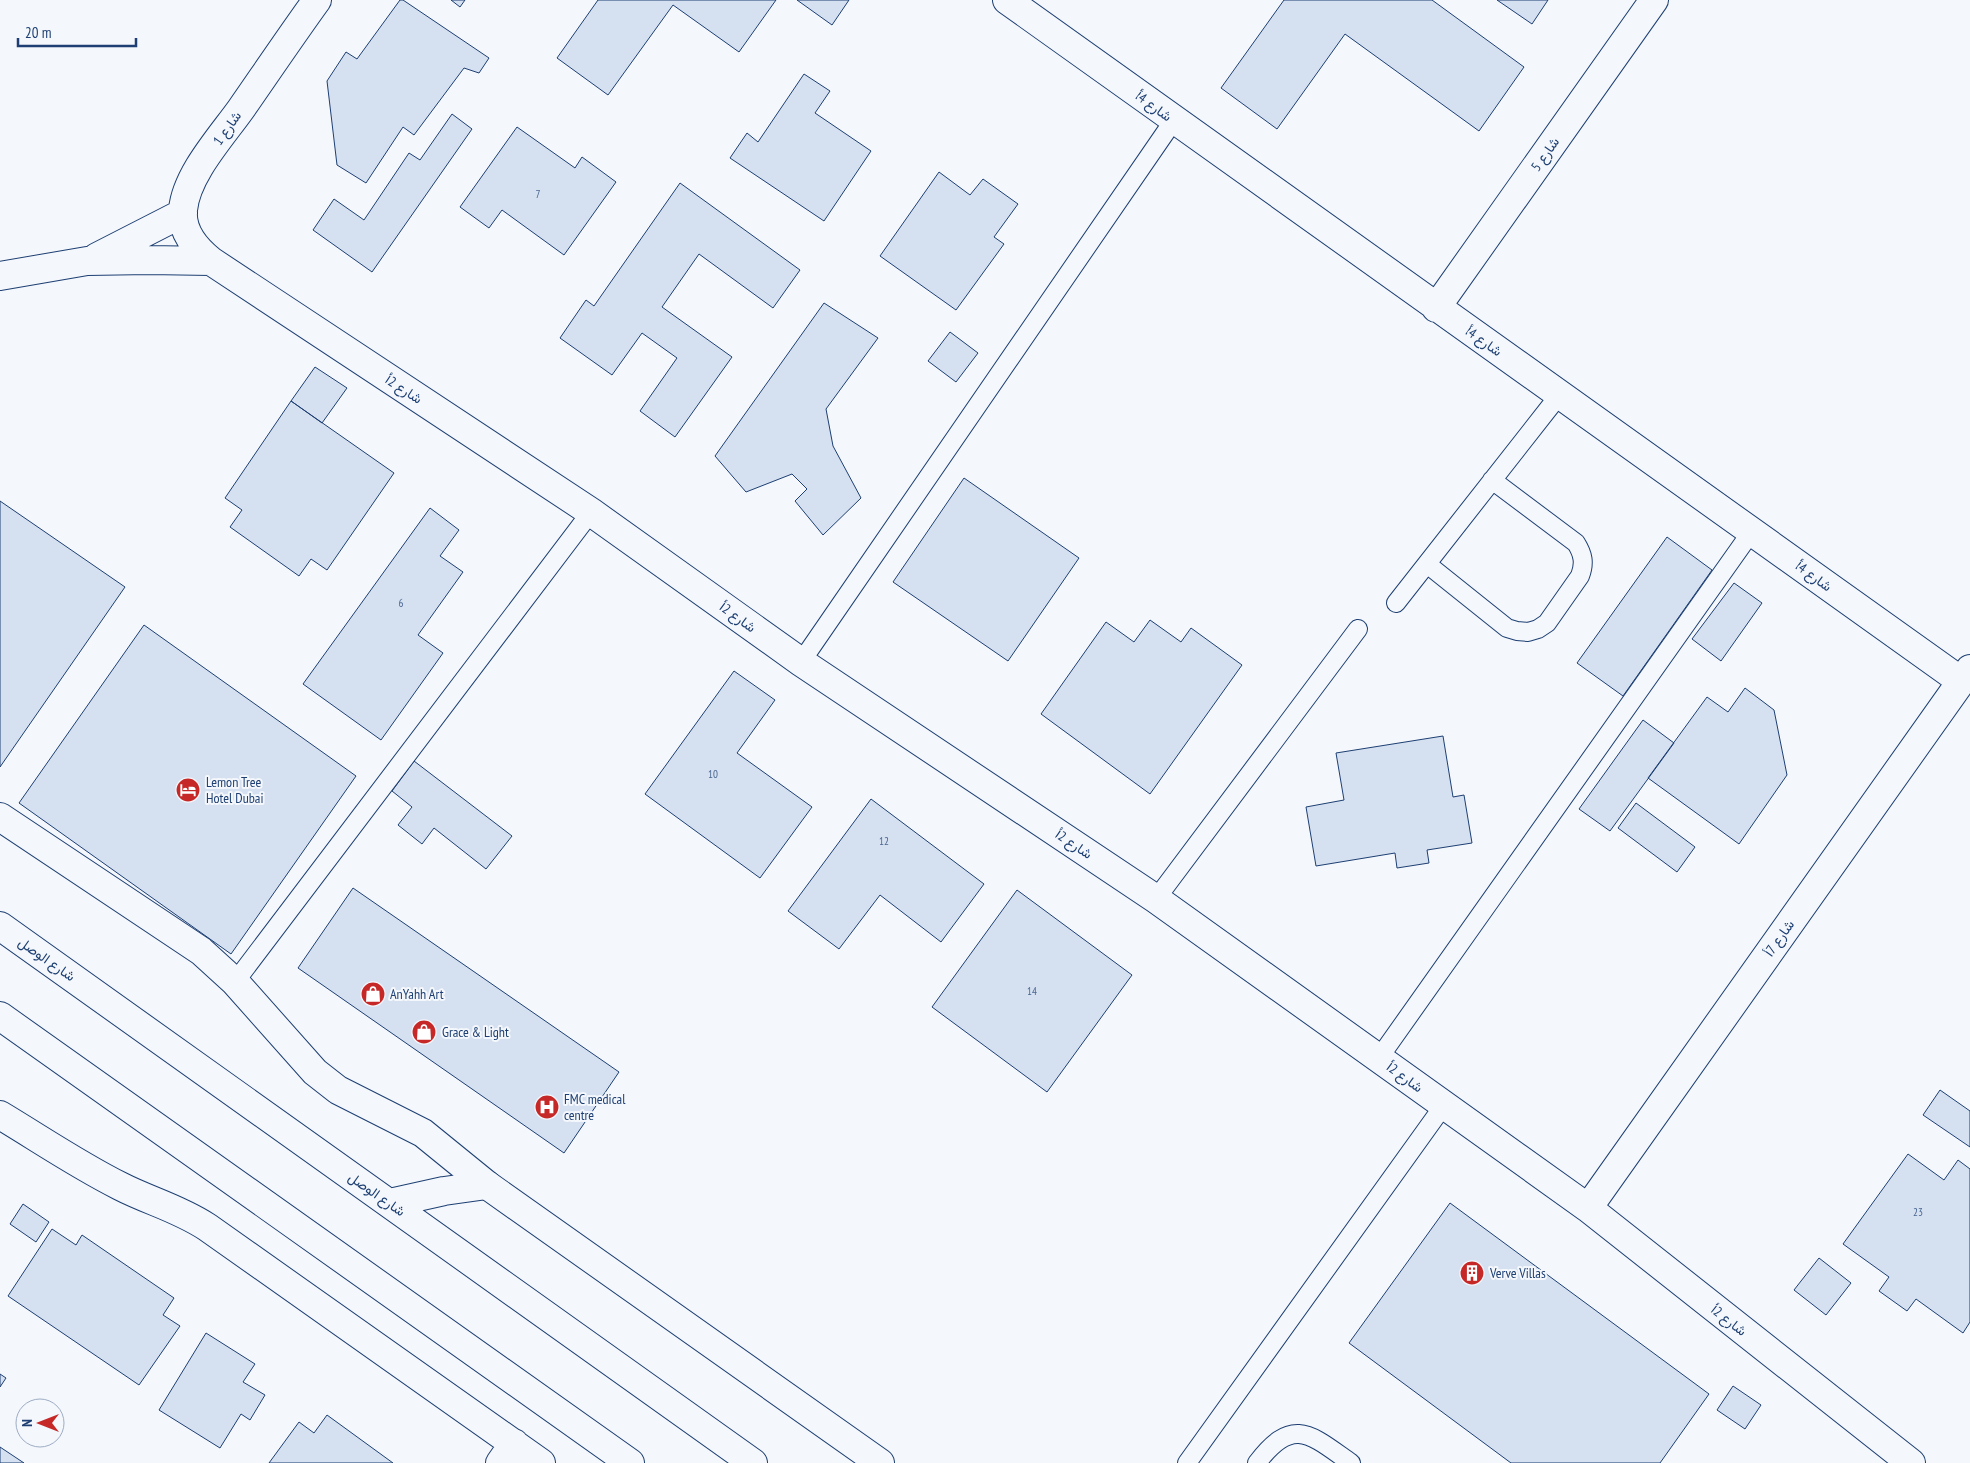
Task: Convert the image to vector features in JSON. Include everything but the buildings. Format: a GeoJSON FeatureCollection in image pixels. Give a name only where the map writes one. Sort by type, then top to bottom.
{"type":"FeatureCollection","features":[{"type":"Feature","properties":{"kind":"street","name":"شارع 1"},"geometry":{"type":"LineString","coordinates":[[211,262],[198,251],[190,238],[183,213],[187,192],[203,163],[317,0]]}},
{"type":"Feature","properties":{"kind":"street","name":"شارع 4أ"},"geometry":{"type":"LineString","coordinates":[[1007,0],[1436,308],[1752,531],[1966,675]]}},
{"type":"Feature","properties":{"kind":"street","name":"شارع 5"},"geometry":{"type":"LineString","coordinates":[[1436,308],[1654,0]]}},
{"type":"Feature","properties":{"kind":"street"},"geometry":{"type":"LineString","coordinates":[[87,262],[183,213]]}},
{"type":"Feature","properties":{"kind":"street"},"geometry":{"type":"LineString","coordinates":[[0,276],[87,262],[149,260],[211,262]]}},
{"type":"Feature","properties":{"kind":"street","name":"شارع 2أ"},"geometry":{"type":"LineString","coordinates":[[211,262],[591,512],[801,662],[1156,899],[1588,1208],[1911,1463]]}},
{"type":"Feature","properties":{"kind":"street","name":"شارع 7أ"},"geometry":{"type":"LineString","coordinates":[[1588,1208],[1966,675]]}},
{"type":"Feature","properties":{"kind":"street"},"geometry":{"type":"LineString","coordinates":[[0,817],[201,951],[235,982],[315,1072],[326,1081],[350,1098],[423,1133],[487,1185],[880,1463]]}},
{"type":"Feature","properties":{"kind":"street","name":"شارع الوصل"},"geometry":{"type":"LineString","coordinates":[[0,926],[753,1463]]}},
{"type":"Feature","properties":{"kind":"street"},"geometry":{"type":"LineString","coordinates":[[0,1016],[630,1463]]}},
{"type":"Feature","properties":{"kind":"street"},"geometry":{"type":"LineString","coordinates":[[0,1115],[122,1187],[189,1215],[507,1453],[541,1463]]}},
{"type":"Feature","properties":{"kind":"street"},"geometry":{"type":"LineString","coordinates":[[390,1204],[444,1190],[487,1185]]}},
{"type":"Feature","properties":{"kind":"lane"},"geometry":{"type":"LineString","coordinates":[[801,662],[1174,120]]}},
{"type":"Feature","properties":{"kind":"lane"},"geometry":{"type":"LineString","coordinates":[[1396,603],[1560,394]]}},
{"type":"Feature","properties":{"kind":"lane"},"geometry":{"type":"LineString","coordinates":[[1427,564],[1507,628],[1528,632],[1538,629],[1547,623],[1584,568],[1581,550],[1576,543],[1492,480]]}},
{"type":"Feature","properties":{"kind":"lane"},"geometry":{"type":"LineString","coordinates":[[235,982],[591,512]]}},
{"type":"Feature","properties":{"kind":"lane"},"geometry":{"type":"LineString","coordinates":[[1379,1058],[1752,531]]}},
{"type":"Feature","properties":{"kind":"lane"},"geometry":{"type":"LineString","coordinates":[[1156,899],[1358,629]]}},
{"type":"Feature","properties":{"kind":"lane"},"geometry":{"type":"LineString","coordinates":[[1187,1463],[1444,1105]]}},
{"type":"Feature","properties":{"kind":"lane"},"geometry":{"type":"LineString","coordinates":[[1257,1463],[1277,1440],[1296,1434],[1315,1438],[1351,1463]]}},
{"type":"Feature","properties":{"kind":"place","name":"Lemon Tree Hotel Dubai"},"geometry":{"type":"Point","coordinates":[188,790]}},
{"type":"Feature","properties":{"kind":"place","name":"AnYahh Art"},"geometry":{"type":"Point","coordinates":[373,994]}},
{"type":"Feature","properties":{"kind":"place","name":"Grace & Light"},"geometry":{"type":"Point","coordinates":[424,1032]}},
{"type":"Feature","properties":{"kind":"place","name":"FMC medical centre"},"geometry":{"type":"Point","coordinates":[547,1107]}},
{"type":"Feature","properties":{"kind":"place","name":"Verve Villas"},"geometry":{"type":"Point","coordinates":[1472,1273]}}]}
